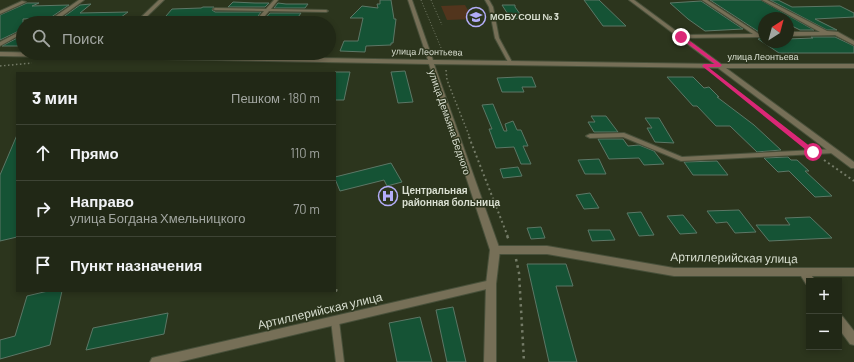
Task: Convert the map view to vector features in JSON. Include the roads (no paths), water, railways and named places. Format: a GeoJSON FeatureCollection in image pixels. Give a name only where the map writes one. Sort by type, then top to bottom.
{"type":"FeatureCollection","features":[{"type":"Feature","properties":{"kind":"street"},"geometry":{"type":"LineString","coordinates":[[59,16],[82,0]]}},
{"type":"Feature","properties":{"kind":"street"},"geometry":{"type":"LineString","coordinates":[[145,16],[162,0]]}},
{"type":"Feature","properties":{"kind":"street"},"geometry":{"type":"LineString","coordinates":[[262,16],[276,0]]}},
{"type":"Feature","properties":{"kind":"street","name":"улица Демьяна Бедного"},"geometry":{"type":"LineString","coordinates":[[410,0],[495,250],[491,284],[490,362]]}},
{"type":"Feature","properties":{"kind":"street"},"geometry":{"type":"LineString","coordinates":[[631,0],[854,166]]}},
{"type":"Feature","properties":{"kind":"street"},"geometry":{"type":"LineString","coordinates":[[704,0],[758,33]]}},
{"type":"Feature","properties":{"kind":"street"},"geometry":{"type":"LineString","coordinates":[[764,0],[826,33]]}},
{"type":"Feature","properties":{"kind":"street"},"geometry":{"type":"LineString","coordinates":[[0,13],[24,2]]}},
{"type":"Feature","properties":{"kind":"street"},"geometry":{"type":"LineString","coordinates":[[215,9],[326,11]]}},
{"type":"Feature","properties":{"kind":"street"},"geometry":{"type":"LineString","coordinates":[[794,34],[836,33],[854,43]]}},
{"type":"Feature","properties":{"kind":"street"},"geometry":{"type":"LineString","coordinates":[[0,44],[16,35]]}},
{"type":"Feature","properties":{"kind":"street"},"geometry":{"type":"LineString","coordinates":[[681,37],[758,35]]}},
{"type":"Feature","properties":{"kind":"street","name":"улица Леонтьева"},"geometry":{"type":"LineString","coordinates":[[0,54],[16,54]]}},
{"type":"Feature","properties":{"kind":"street","name":"улица Леонтьева"},"geometry":{"type":"LineString","coordinates":[[328,60],[720,66],[854,66]]}},
{"type":"Feature","properties":{"kind":"street"},"geometry":{"type":"LineString","coordinates":[[590,136],[624,135],[681,159],[834,151]]}},
{"type":"Feature","properties":{"kind":"street","name":"Артиллерийская улица"},"geometry":{"type":"LineString","coordinates":[[495,250],[547,250],[674,272],[854,272]]}},
{"type":"Feature","properties":{"kind":"street"},"geometry":{"type":"LineString","coordinates":[[804,272],[808,278]]}},
{"type":"Feature","properties":{"kind":"street","name":"Артиллерийская улица"},"geometry":{"type":"LineString","coordinates":[[157,362],[491,284]]}},
{"type":"Feature","properties":{"kind":"street"},"geometry":{"type":"LineString","coordinates":[[842,324],[854,340]]}},
{"type":"Feature","properties":{"kind":"lane"},"geometry":{"type":"LineString","coordinates":[[487,0],[491,8],[497,38],[510,62]]}},
{"type":"Feature","properties":{"kind":"lane"},"geometry":{"type":"LineString","coordinates":[[335,321],[340,362]]}},
{"type":"Feature","properties":{"kind":"place","name":"МОБУ СОШ № 3"},"geometry":{"type":"Point","coordinates":[476,17]}},
{"type":"Feature","properties":{"kind":"place","name":"Центральная районная больница"},"geometry":{"type":"Point","coordinates":[388,196]}}]}
